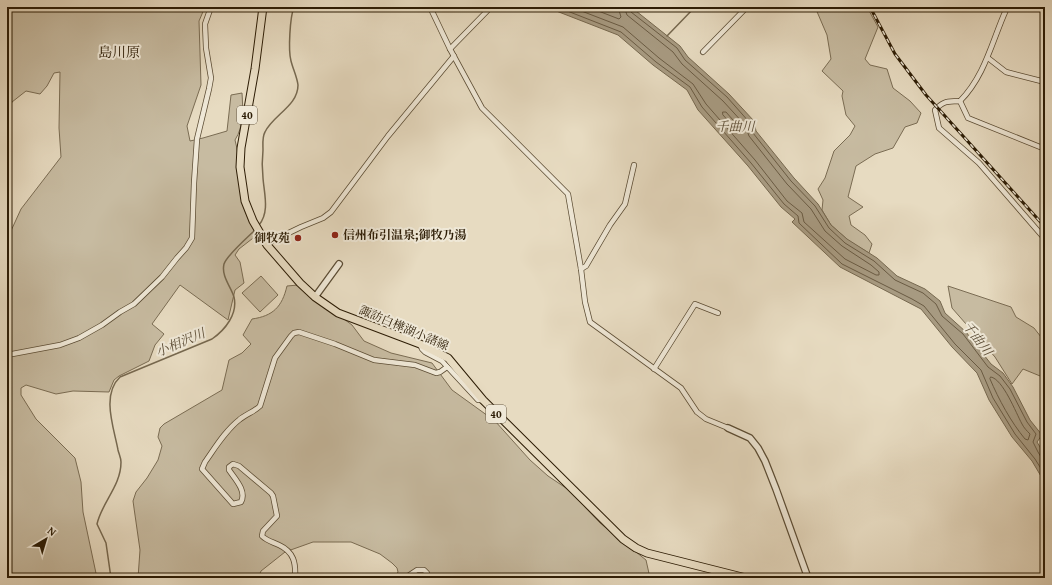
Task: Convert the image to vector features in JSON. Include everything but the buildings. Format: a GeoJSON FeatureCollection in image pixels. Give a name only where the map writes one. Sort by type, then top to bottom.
{"type":"FeatureCollection","features":[{"type":"Feature","properties":{"kind":"main road","name":"諏訪白樺湖小諸線"},"geometry":{"type":"LineString","coordinates":[[263,7],[255,69],[241,148],[240,167],[245,201],[253,221],[267,245],[300,283],[315,297],[338,313],[420,344],[448,358],[483,400],[623,539],[636,548],[647,553],[746,578]]}},
{"type":"Feature","properties":{"kind":"street"},"geometry":{"type":"LineString","coordinates":[[7,355],[60,346],[79,338],[134,304],[162,276],[186,248],[192,238],[197,139],[209,89],[210,78],[206,48],[205,24],[211,7]]}},
{"type":"Feature","properties":{"kind":"street"},"geometry":{"type":"LineString","coordinates":[[430,7],[450,49],[486,113],[568,194],[581,268],[585,302],[590,322],[681,388],[697,412],[703,417],[750,438],[762,454],[808,578]]}},
{"type":"Feature","properties":{"kind":"street"},"geometry":{"type":"LineString","coordinates":[[450,49],[491,7]]}},
{"type":"Feature","properties":{"kind":"street"},"geometry":{"type":"LineString","coordinates":[[703,52],[747,7]]}},
{"type":"Feature","properties":{"kind":"street"},"geometry":{"type":"LineString","coordinates":[[1005,7],[1006,10],[996,32],[988,58],[972,87],[960,101],[943,102],[935,110],[939,128],[979,163],[1045,239]]}},
{"type":"Feature","properties":{"kind":"street"},"geometry":{"type":"LineString","coordinates":[[267,245],[272,241],[309,223],[323,218],[331,212],[388,136],[454,56]]}},
{"type":"Feature","properties":{"kind":"street"},"geometry":{"type":"LineString","coordinates":[[988,58],[1006,72],[1045,82]]}},
{"type":"Feature","properties":{"kind":"street"},"geometry":{"type":"LineString","coordinates":[[960,101],[968,118],[1045,149]]}},
{"type":"Feature","properties":{"kind":"street"},"geometry":{"type":"LineString","coordinates":[[581,268],[586,266],[610,225],[625,204],[634,165]]}},
{"type":"Feature","properties":{"kind":"street"},"geometry":{"type":"LineString","coordinates":[[315,297],[339,264]]}},
{"type":"Feature","properties":{"kind":"street"},"geometry":{"type":"LineString","coordinates":[[654,369],[695,304],[718,313]]}},
{"type":"Feature","properties":{"kind":"street"},"geometry":{"type":"LineString","coordinates":[[295,578],[292,555],[281,546],[266,540],[262,536],[263,531],[277,516],[271,493],[249,474],[233,464],[229,467],[229,470],[243,492],[243,498],[241,502],[233,504],[202,469],[205,462],[232,426],[241,418],[256,411],[260,406],[274,358],[291,336],[298,332],[335,344],[374,360],[415,365],[436,373],[447,367]]}},
{"type":"Feature","properties":{"kind":"street"},"geometry":{"type":"LineString","coordinates":[[420,344],[425,352],[442,361],[478,400],[483,400]]}},
{"type":"Feature","properties":{"kind":"street"},"geometry":{"type":"LineString","coordinates":[[405,578],[417,570],[424,570],[427,573],[428,578]]}},
{"type":"Feature","properties":{"kind":"shaded area"},"geometry":{"type":"Polygon","coordinates":[[[7,7],[205,7],[199,21],[201,85],[187,126],[190,141],[227,131],[231,95],[242,93],[243,111],[240,129],[235,140],[238,156],[240,188],[247,216],[257,235],[239,249],[235,255],[240,262],[244,283],[235,290],[228,320],[180,285],[152,324],[164,334],[155,345],[149,361],[119,376],[114,380],[109,392],[73,391],[56,394],[26,385],[21,388],[21,395],[36,419],[75,458],[81,482],[83,512],[97,578],[7,578],[7,325],[9,325],[7,310],[7,243],[21,209],[61,157],[59,128],[60,72],[54,73],[47,86],[40,94],[26,91],[12,102],[7,115],[7,7]]]}},
{"type":"Feature","properties":{"kind":"shaded area"},"geometry":{"type":"Polygon","coordinates":[[[815,7],[867,7],[878,27],[865,59],[870,65],[887,69],[893,88],[910,101],[921,113],[917,123],[905,127],[893,148],[875,154],[856,166],[848,197],[863,207],[849,216],[851,225],[865,235],[872,244],[869,253],[849,241],[831,225],[822,210],[823,200],[818,189],[825,178],[834,151],[850,135],[855,126],[846,115],[842,96],[843,91],[822,71],[831,59],[827,35],[815,7]]]}},
{"type":"Feature","properties":{"kind":"shaded area"},"geometry":{"type":"Polygon","coordinates":[[[261,276],[278,295],[260,312],[242,293],[261,276]]]}},
{"type":"Feature","properties":{"kind":"shaded area"},"geometry":{"type":"Polygon","coordinates":[[[298,285],[352,325],[364,341],[391,353],[432,363],[452,390],[495,421],[530,460],[548,476],[569,490],[600,523],[646,560],[650,578],[394,578],[398,572],[397,568],[380,554],[351,542],[313,542],[285,552],[261,571],[258,578],[138,578],[140,550],[133,501],[136,492],[158,460],[162,446],[158,437],[160,428],[164,424],[222,390],[229,360],[242,353],[251,344],[243,335],[252,319],[266,316],[271,313],[276,309],[282,300],[287,286],[298,285]]]}},
{"type":"Feature","properties":{"kind":"shaded area"},"geometry":{"type":"Polygon","coordinates":[[[948,286],[1011,307],[1016,317],[1034,328],[1045,342],[1045,378],[1023,369],[1012,384],[995,357],[952,308],[948,286]]]}},
{"type":"Feature","properties":{"kind":"water","name":"千曲川"},"geometry":{"type":"Polygon","coordinates":[[[546,7],[631,7],[680,46],[688,57],[729,94],[754,121],[756,131],[794,178],[818,204],[831,225],[847,239],[877,258],[897,276],[925,289],[940,301],[945,313],[966,332],[991,364],[1003,373],[1013,387],[1030,420],[1042,435],[1037,442],[1045,455],[1045,483],[1032,461],[1012,437],[989,400],[977,373],[952,347],[921,309],[840,267],[792,222],[795,219],[781,207],[748,166],[698,110],[687,90],[653,65],[618,35],[546,7]]]}},
{"type":"Feature","properties":{"kind":"waterway","name":"小相沢川"},"geometry":{"type":"LineString","coordinates":[[259,225],[265,208],[262,168],[264,134],[274,120],[290,105],[297,92],[298,85],[290,56],[291,26],[294,7]]}},
{"type":"Feature","properties":{"kind":"waterway"},"geometry":{"type":"LineString","coordinates":[[667,36],[695,7]]}},
{"type":"Feature","properties":{"kind":"waterway","name":"小相沢川"},"geometry":{"type":"LineString","coordinates":[[111,578],[106,543],[97,524],[99,516],[115,486],[120,471],[121,459],[110,412],[111,393],[114,384],[120,377],[212,339],[226,326],[232,315],[235,303],[233,293],[224,273],[224,264],[233,251],[255,230]]}},
{"type":"Feature","properties":{"kind":"railway"},"geometry":{"type":"LineString","coordinates":[[870,7],[895,54],[926,95],[1045,227]]}},
{"type":"Feature","properties":{"kind":"place","name":"信州布引温泉;御牧乃湯"},"geometry":{"type":"Point","coordinates":[335,235]}},
{"type":"Feature","properties":{"kind":"place","name":"御牧苑"},"geometry":{"type":"Point","coordinates":[298,238]}},
{"type":"Feature","properties":{"kind":"district","name":"島川原"},"geometry":{"type":"Point","coordinates":[119,52]}}]}
